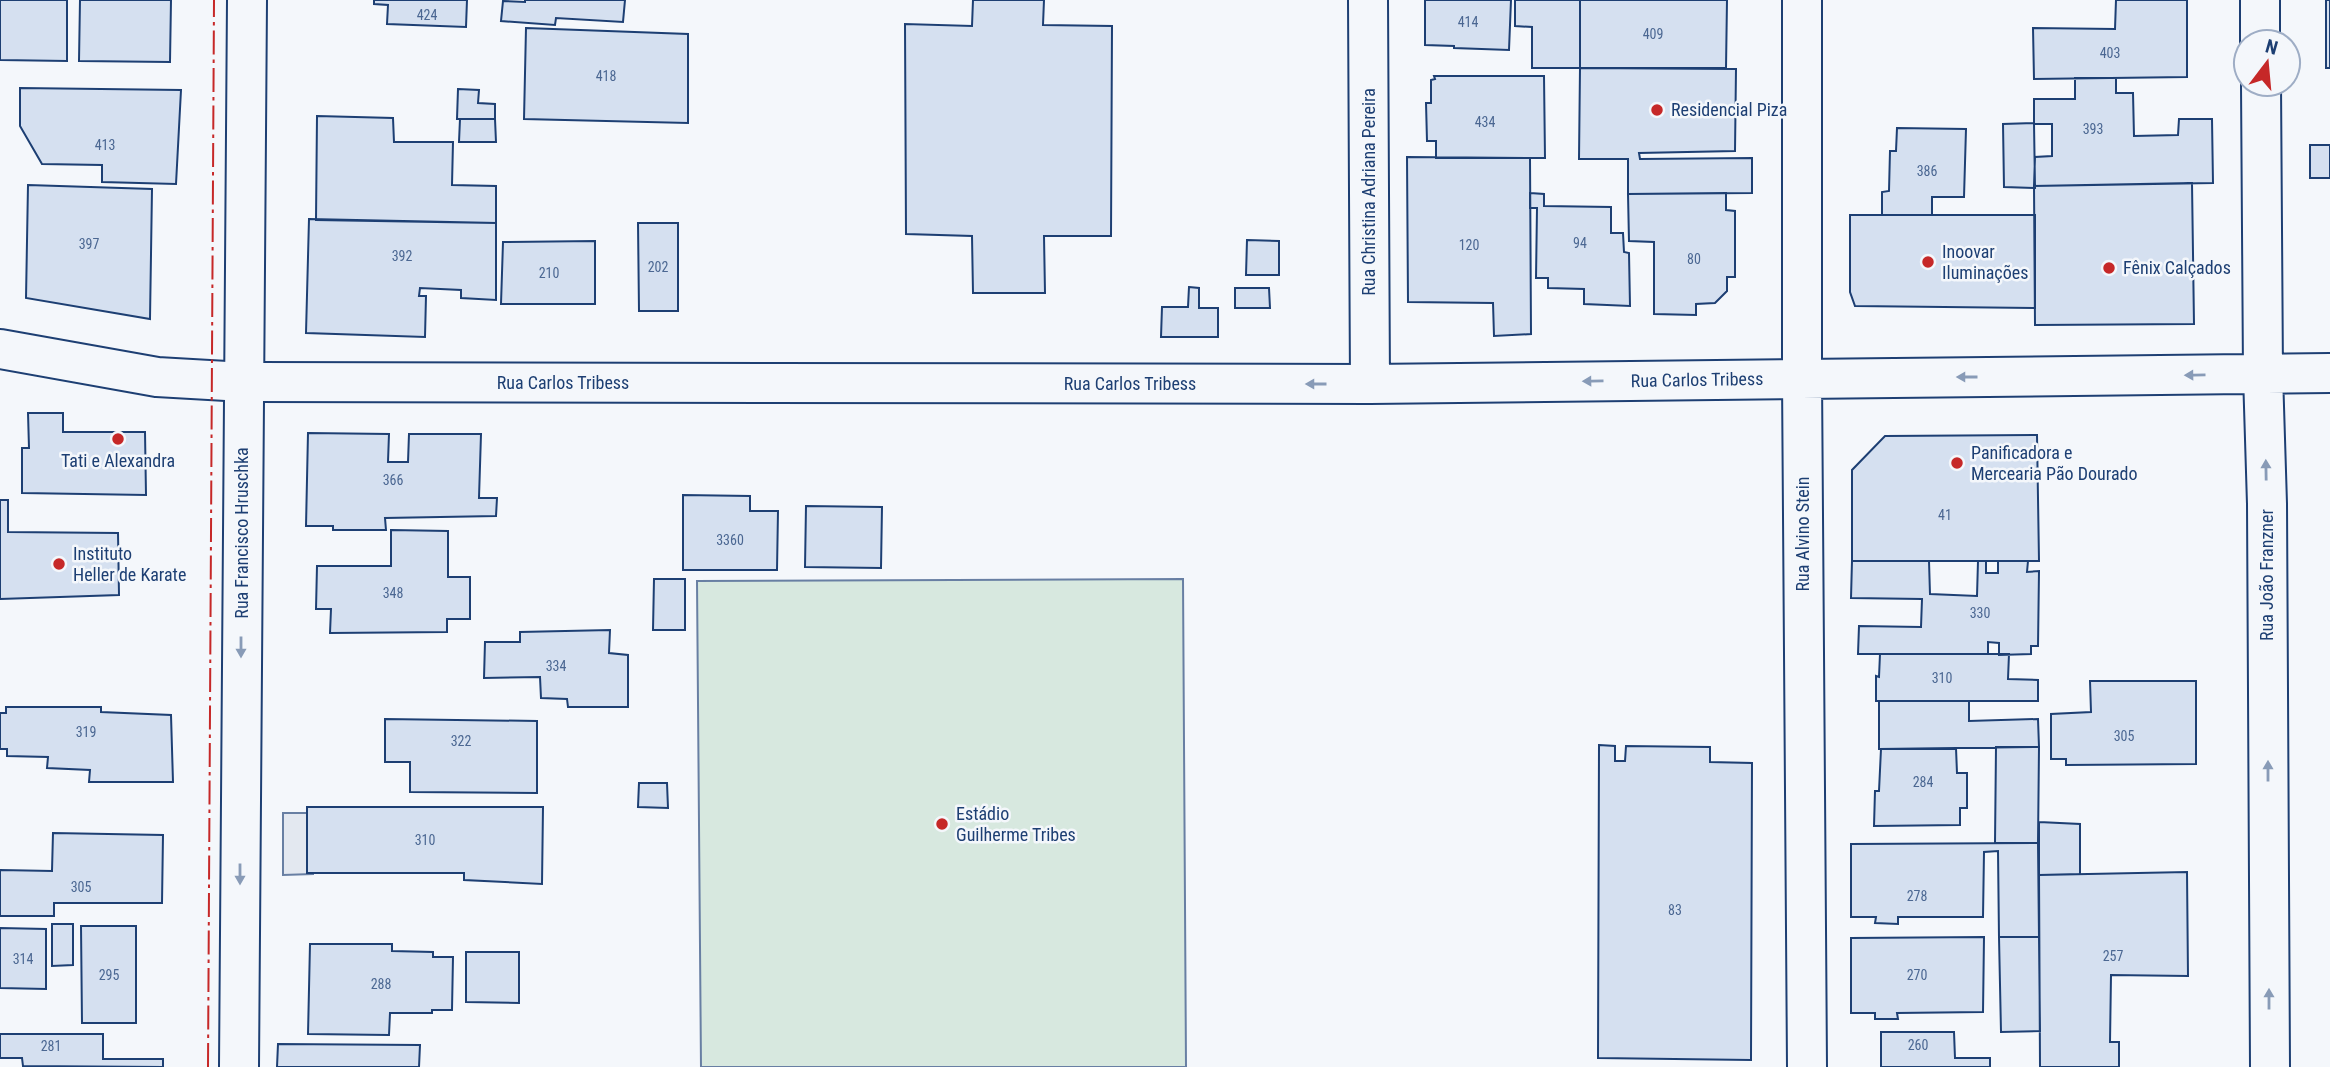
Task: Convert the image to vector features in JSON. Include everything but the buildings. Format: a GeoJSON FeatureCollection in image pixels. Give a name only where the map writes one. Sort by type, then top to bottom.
{"type":"FeatureCollection","features":[{"type":"Feature","properties":{"kind":"street","name":"Rua Francisco Hruschka"},"geometry":{"type":"LineString","coordinates":[[239,1067],[247,0]]}},
{"type":"Feature","properties":{"kind":"street","name":"Rua Christina Adriana Pereira"},"geometry":{"type":"LineString","coordinates":[[1368,0],[1370,384]]}},
{"type":"Feature","properties":{"kind":"street","name":"Rua Alvino Stein"},"geometry":{"type":"LineString","coordinates":[[1802,0],[1807,1067]]}},
{"type":"Feature","properties":{"kind":"street"},"geometry":{"type":"LineString","coordinates":[[2260,0],[2260,28]]}},
{"type":"Feature","properties":{"kind":"street","name":"Rua João Franzner"},"geometry":{"type":"LineString","coordinates":[[2261,98],[2263,374],[2267,504],[2270,1067]]}},
{"type":"Feature","properties":{"kind":"street","name":"Rua Carlos Tribess"},"geometry":{"type":"LineString","coordinates":[[0,349],[157,377],[244,382],[1370,384],[2330,373]]}},
{"type":"Feature","properties":{"kind":"shaded area","name":"Estádio Guilherme Tribes"},"geometry":{"type":"Polygon","coordinates":[[[1183,579],[1186,1067],[701,1067],[697,581],[1183,579]]]}},
{"type":"Feature","properties":{"kind":"shaded area"},"geometry":{"type":"Polygon","coordinates":[[[283,813],[311,813],[313,874],[283,875],[283,813]]]}},
{"type":"Feature","properties":{"kind":"power"},"geometry":{"type":"LineString","coordinates":[[208,1067],[214,0]]}},
{"type":"Feature","properties":{"kind":"place","name":"Residencial Piza"},"geometry":{"type":"Point","coordinates":[1657,110]}},
{"type":"Feature","properties":{"kind":"place","name":"Inoovar Iluminações"},"geometry":{"type":"Point","coordinates":[1928,262]}},
{"type":"Feature","properties":{"kind":"place","name":"Fênix Calçados"},"geometry":{"type":"Point","coordinates":[2109,268]}},
{"type":"Feature","properties":{"kind":"place","name":"Tati e Alexandra"},"geometry":{"type":"Point","coordinates":[118,439]}},
{"type":"Feature","properties":{"kind":"place","name":"Panificadora e Mercearia Pão Dourado"},"geometry":{"type":"Point","coordinates":[1957,463]}},
{"type":"Feature","properties":{"kind":"place","name":"Instituto Heller de Karate"},"geometry":{"type":"Point","coordinates":[59,564]}},
{"type":"Feature","properties":{"kind":"place","name":"Estádio Guilherme Tribes"},"geometry":{"type":"Point","coordinates":[942,824]}}]}
